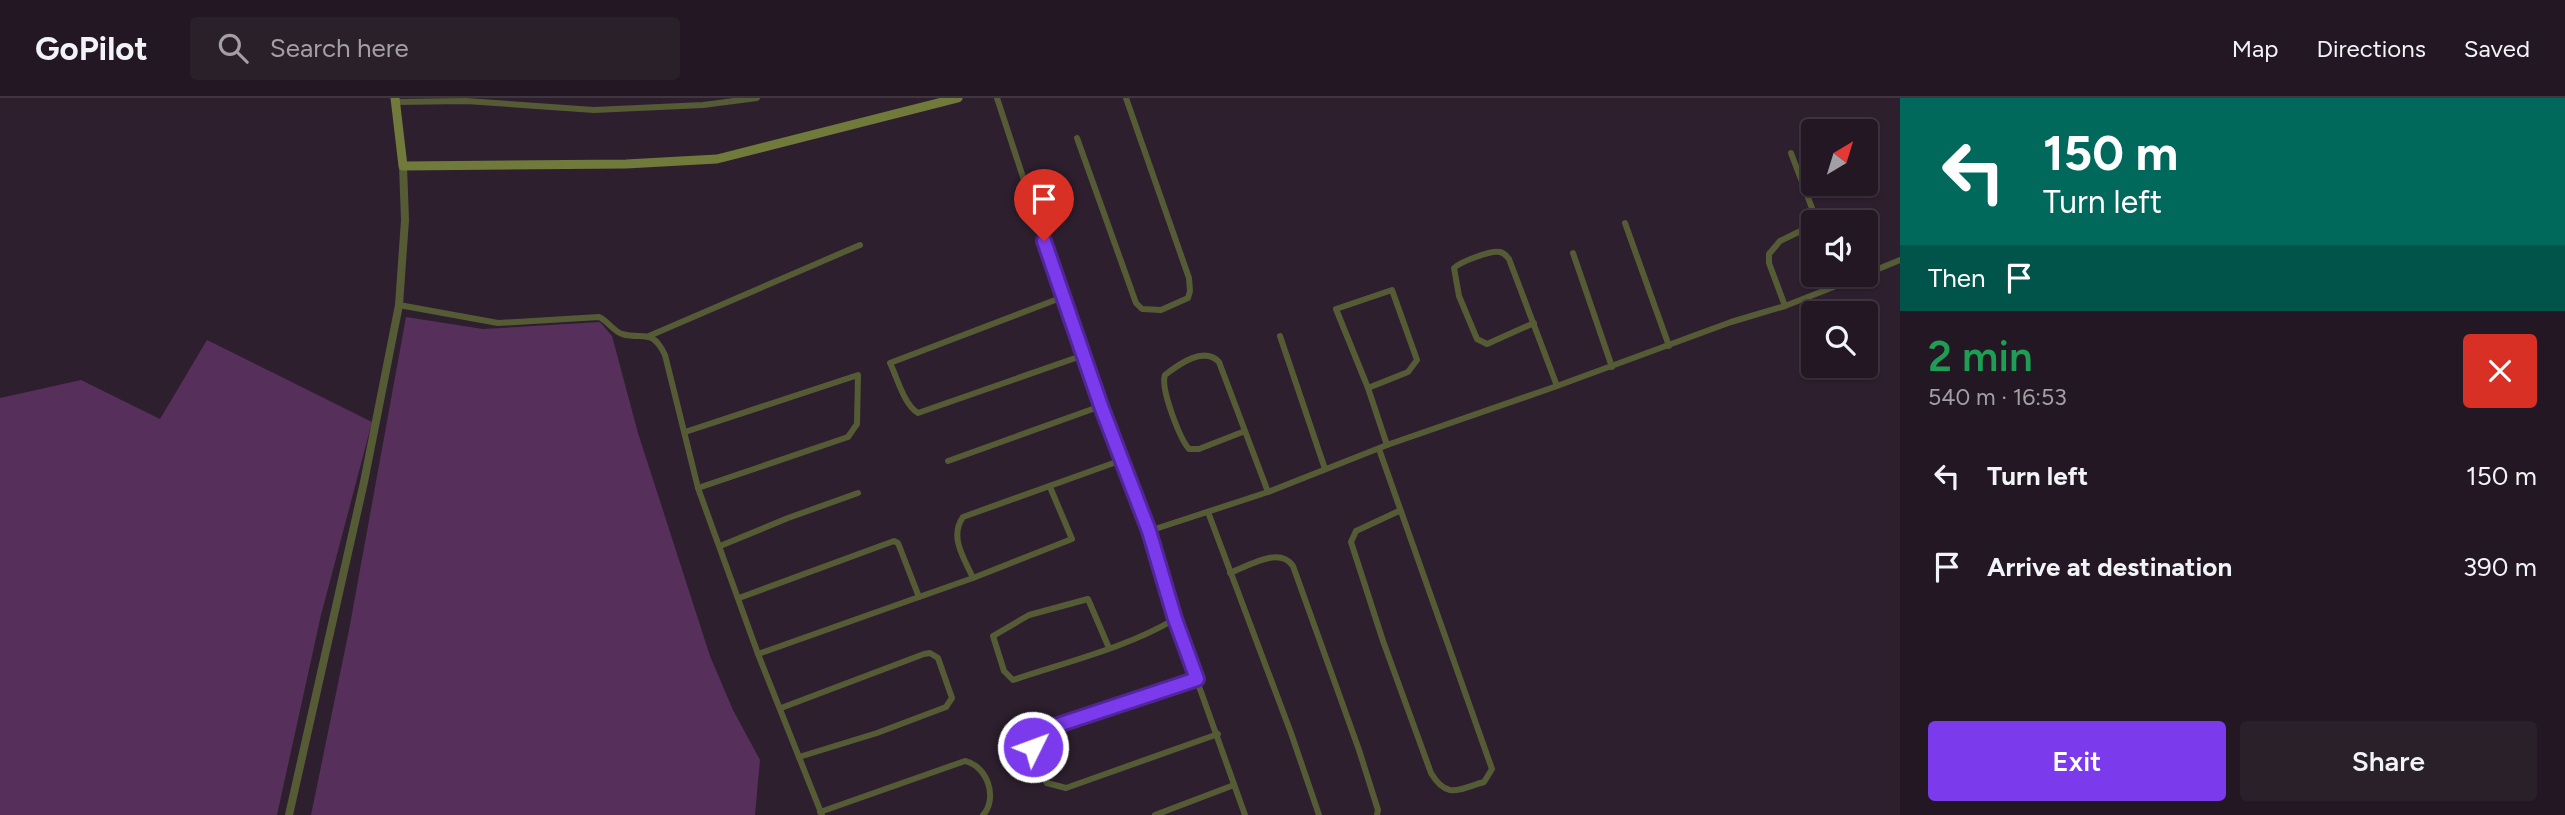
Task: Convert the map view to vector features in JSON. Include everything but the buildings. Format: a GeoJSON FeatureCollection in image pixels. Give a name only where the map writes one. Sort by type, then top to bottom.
{"type":"FeatureCollection","features":[{"type":"Feature","properties":{"kind":"main road"},"geometry":{"type":"LineString","coordinates":[[395,100],[403,166],[626,164],[717,159],[958,98]]}},
{"type":"Feature","properties":{"kind":"street"},"geometry":{"type":"LineString","coordinates":[[395,100],[466,101],[594,110],[703,105],[757,98]]}},
{"type":"Feature","properties":{"kind":"street"},"geometry":{"type":"LineString","coordinates":[[997,98],[1063,297],[1149,531],[1175,619],[1245,815]]}},
{"type":"Feature","properties":{"kind":"street"},"geometry":{"type":"LineString","coordinates":[[1077,138],[1136,303],[1142,309],[1161,310],[1188,298],[1189,278],[1126,98]]}},
{"type":"Feature","properties":{"kind":"street"},"geometry":{"type":"LineString","coordinates":[[1791,153],[1813,210]]}},
{"type":"Feature","properties":{"kind":"street"},"geometry":{"type":"LineString","coordinates":[[289,815],[364,482],[399,305],[405,220],[403,166]]}},
{"type":"Feature","properties":{"kind":"street"},"geometry":{"type":"LineString","coordinates":[[1625,223],[1668,346]]}},
{"type":"Feature","properties":{"kind":"street"},"geometry":{"type":"LineString","coordinates":[[1785,306],[1769,263],[1769,254],[1780,241],[1801,230]]}},
{"type":"Feature","properties":{"kind":"street"},"geometry":{"type":"LineString","coordinates":[[399,305],[498,323],[599,317],[620,334],[649,336],[860,245]]}},
{"type":"Feature","properties":{"kind":"street"},"geometry":{"type":"LineString","coordinates":[[1534,323],[1487,344],[1481,343],[1459,296],[1454,268],[1462,262],[1496,251],[1502,252],[1509,259],[1534,323],[1557,386]]}},
{"type":"Feature","properties":{"kind":"street"},"geometry":{"type":"LineString","coordinates":[[1573,253],[1612,367]]}},
{"type":"Feature","properties":{"kind":"street"},"geometry":{"type":"LineString","coordinates":[[1878,269],[1900,260]]}},
{"type":"Feature","properties":{"kind":"street"},"geometry":{"type":"LineString","coordinates":[[1149,531],[1268,492],[1387,445],[1832,287]]}},
{"type":"Feature","properties":{"kind":"street"},"geometry":{"type":"LineString","coordinates":[[1368,388],[1408,373],[1417,360],[1392,290],[1336,309],[1368,388],[1387,445]]}},
{"type":"Feature","properties":{"kind":"street"},"geometry":{"type":"LineString","coordinates":[[1063,297],[890,363],[912,410],[918,413],[1084,355]]}},
{"type":"Feature","properties":{"kind":"street"},"geometry":{"type":"LineString","coordinates":[[649,336],[657,342],[665,355],[698,488],[758,654],[821,813],[965,761],[981,769],[991,792],[992,802],[983,815]]}},
{"type":"Feature","properties":{"kind":"street"},"geometry":{"type":"LineString","coordinates":[[1280,336],[1325,469]]}},
{"type":"Feature","properties":{"kind":"street"},"geometry":{"type":"LineString","coordinates":[[1245,431],[1199,449],[1189,449],[1165,391],[1165,375],[1189,360],[1203,355],[1215,357],[1223,370],[1268,492]]}},
{"type":"Feature","properties":{"kind":"street"},"geometry":{"type":"LineString","coordinates":[[685,432],[858,376],[858,424],[848,437],[698,488]]}},
{"type":"Feature","properties":{"kind":"street"},"geometry":{"type":"LineString","coordinates":[[948,461],[1101,406]]}},
{"type":"Feature","properties":{"kind":"street"},"geometry":{"type":"LineString","coordinates":[[1379,449],[1492,769],[1484,782],[1450,791],[1439,786],[1431,773],[1351,542],[1356,531],[1399,511]]}},
{"type":"Feature","properties":{"kind":"street"},"geometry":{"type":"LineString","coordinates":[[973,578],[957,538],[957,530],[963,517],[1122,460]]}},
{"type":"Feature","properties":{"kind":"street"},"geometry":{"type":"LineString","coordinates":[[758,654],[973,578],[1072,539],[1050,487]]}},
{"type":"Feature","properties":{"kind":"street"},"geometry":{"type":"LineString","coordinates":[[720,546],[858,493]]}},
{"type":"Feature","properties":{"kind":"street"},"geometry":{"type":"LineString","coordinates":[[1208,512],[1292,733],[1319,815]]}},
{"type":"Feature","properties":{"kind":"street"},"geometry":{"type":"LineString","coordinates":[[739,598],[894,541],[898,543],[919,597]]}},
{"type":"Feature","properties":{"kind":"street"},"geometry":{"type":"LineString","coordinates":[[1230,573],[1277,556],[1287,558],[1293,566],[1359,750],[1378,810],[1377,815]]}},
{"type":"Feature","properties":{"kind":"street"},"geometry":{"type":"LineString","coordinates":[[1109,648],[1088,599],[1029,615],[993,636],[1004,671],[1013,680],[1109,648],[1159,629],[1175,619]]}},
{"type":"Feature","properties":{"kind":"street"},"geometry":{"type":"LineString","coordinates":[[781,708],[925,654],[930,653],[938,658],[951,698],[946,707],[877,733],[799,757]]}},
{"type":"Feature","properties":{"kind":"street"},"geometry":{"type":"LineString","coordinates":[[1197,679],[1046,729],[1034,739],[1037,763],[1047,783],[1066,788],[1218,734]]}},
{"type":"Feature","properties":{"kind":"street"},"geometry":{"type":"LineString","coordinates":[[1155,815],[1234,785]]}},
{"type":"Feature","properties":{"kind":"shaded area"},"geometry":{"type":"Polygon","coordinates":[[[406,317],[483,329],[600,322],[612,336],[638,433],[710,656],[733,710],[760,760],[755,815],[311,815],[349,630],[406,317]]]}},
{"type":"Feature","properties":{"kind":"shaded area"},"geometry":{"type":"Polygon","coordinates":[[[207,340],[372,422],[321,615],[277,815],[0,815],[0,398],[81,380],[160,419],[207,340]]]}},
{"type":"Feature","properties":{"kind":"route"},"geometry":{"type":"LineString","coordinates":[[1033,747],[1034,739],[1046,729],[1197,679],[1175,619],[1149,531],[1101,406],[1044,241]]}}]}
